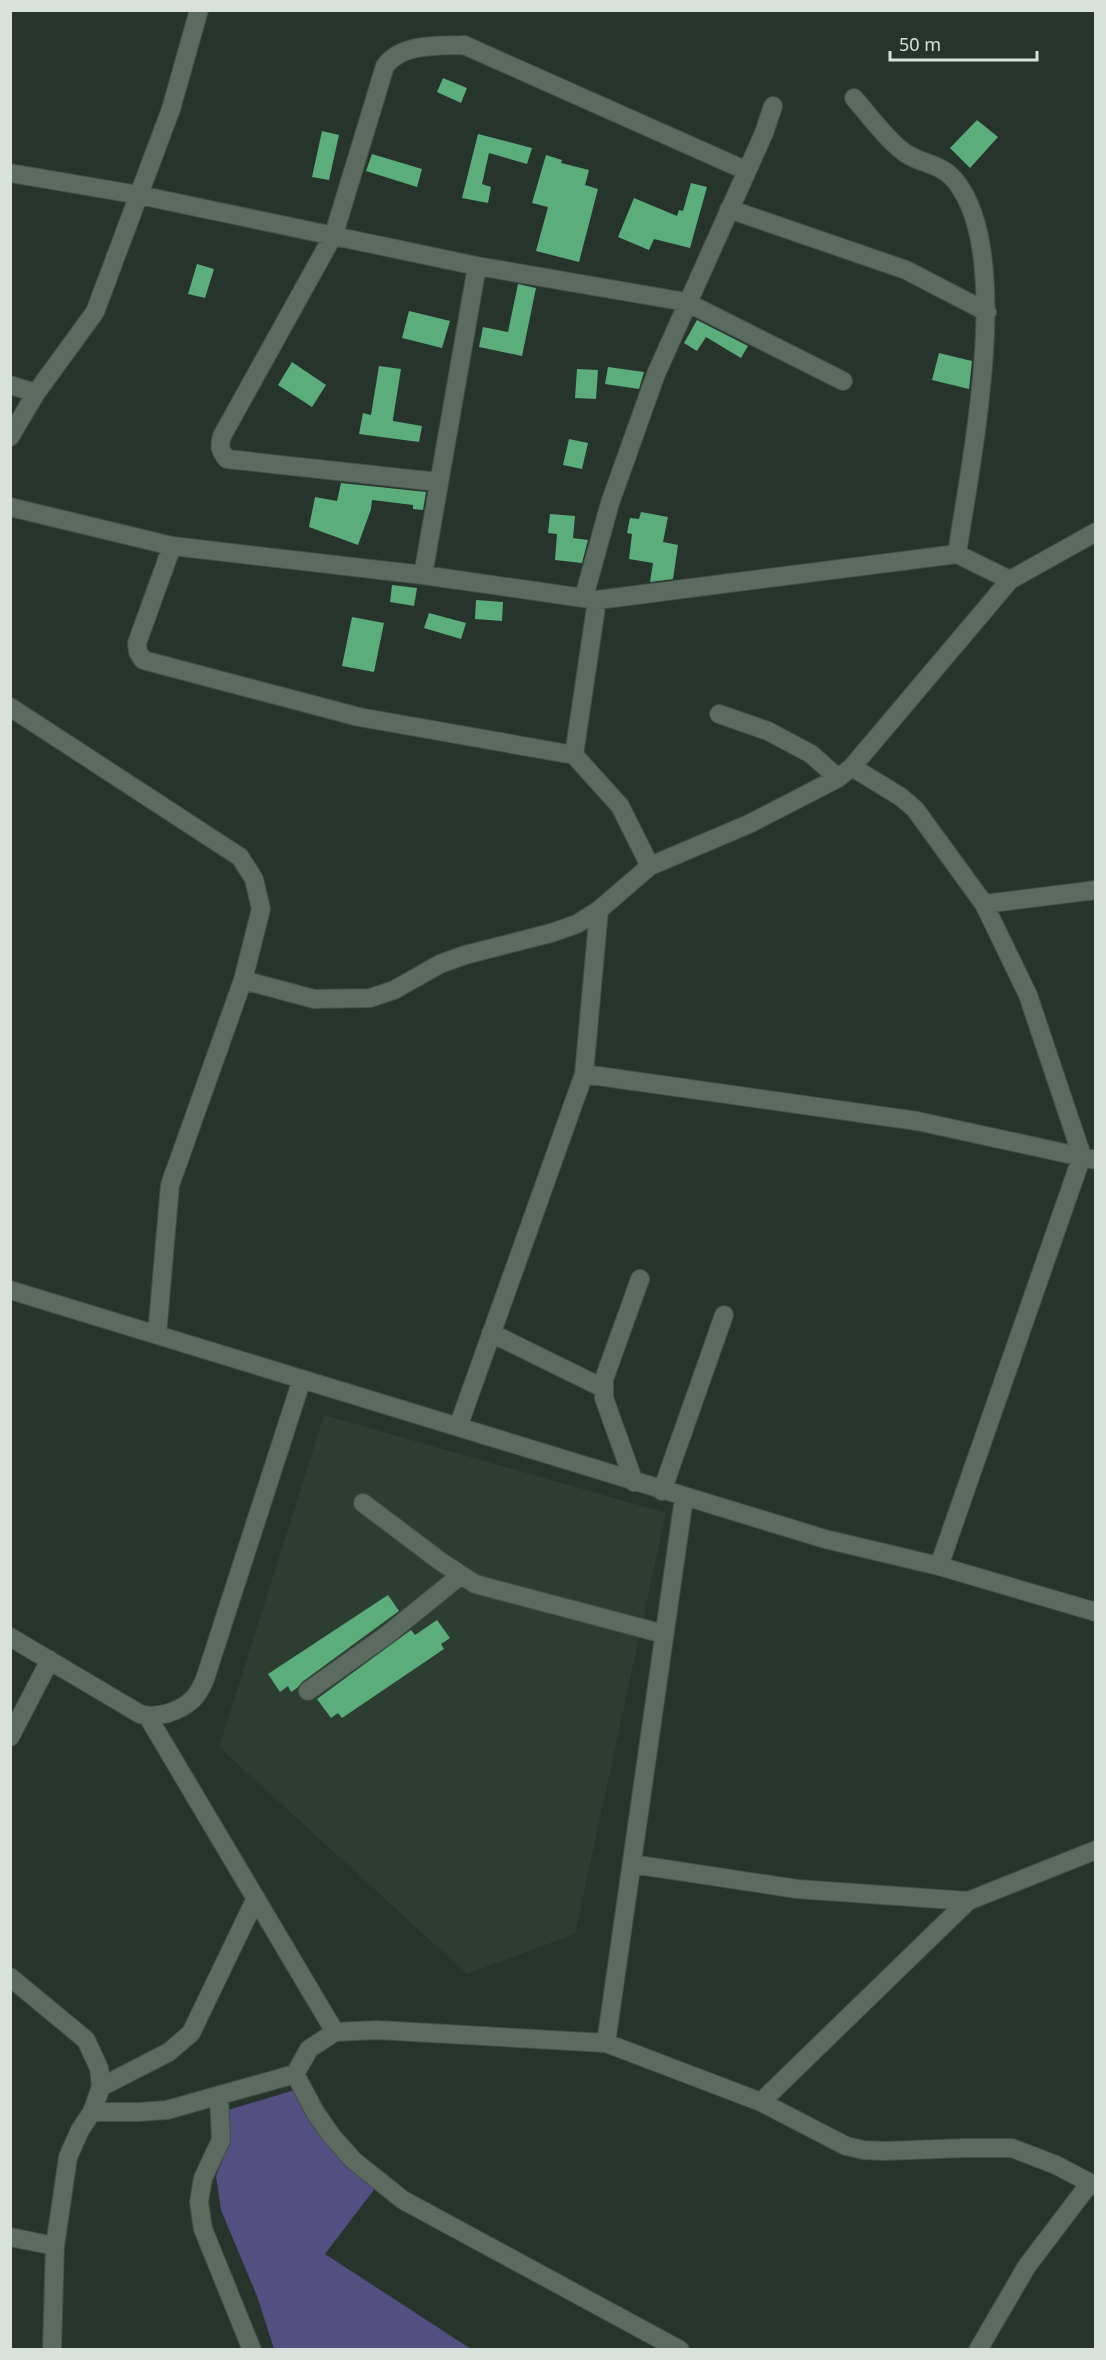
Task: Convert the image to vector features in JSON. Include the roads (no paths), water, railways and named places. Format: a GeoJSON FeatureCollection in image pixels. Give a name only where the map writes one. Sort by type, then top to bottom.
{"type":"FeatureCollection","features":[{"type":"Feature","properties":{"kind":"street"},"geometry":{"type":"LineString","coordinates":[[10,437],[36,393],[95,312],[171,109],[199,10]]}},
{"type":"Feature","properties":{"kind":"street"},"geometry":{"type":"LineString","coordinates":[[438,482],[228,459],[222,453],[220,445],[222,436],[334,234],[385,66],[391,58],[430,46],[464,45],[747,171]]}},
{"type":"Feature","properties":{"kind":"street"},"geometry":{"type":"LineString","coordinates":[[854,98],[900,150],[915,159],[940,167],[957,183],[972,208],[981,249],[987,312],[981,391],[957,554]]}},
{"type":"Feature","properties":{"kind":"street"},"geometry":{"type":"LineString","coordinates":[[574,755],[591,598],[610,504],[656,374],[686,302],[764,133],[772,106]]}},
{"type":"Feature","properties":{"kind":"street"},"geometry":{"type":"LineString","coordinates":[[10,173],[139,195],[334,234],[477,266],[686,302],[843,381]]}},
{"type":"Feature","properties":{"kind":"street"},"geometry":{"type":"LineString","coordinates":[[729,208],[906,270],[987,312]]}},
{"type":"Feature","properties":{"kind":"street"},"geometry":{"type":"LineString","coordinates":[[423,575],[477,266]]}},
{"type":"Feature","properties":{"kind":"street"},"geometry":{"type":"LineString","coordinates":[[10,385],[36,393]]}},
{"type":"Feature","properties":{"kind":"street"},"geometry":{"type":"LineString","coordinates":[[10,507],[172,546],[423,575],[591,598],[957,554],[1010,580]]}},
{"type":"Feature","properties":{"kind":"street"},"geometry":{"type":"LineString","coordinates":[[243,981],[314,999],[370,998],[394,990],[440,964],[465,955],[551,933],[576,924],[599,910],[650,866],[749,824],[845,772],[1010,580],[1095,532]]}},
{"type":"Feature","properties":{"kind":"street"},"geometry":{"type":"LineString","coordinates":[[172,546],[137,644],[138,652],[143,660],[359,717],[574,755],[620,806],[650,866]]}},
{"type":"Feature","properties":{"kind":"street"},"geometry":{"type":"LineString","coordinates":[[10,706],[240,857],[254,879],[261,909],[243,981],[170,1185],[157,1335]]}},
{"type":"Feature","properties":{"kind":"street"},"geometry":{"type":"LineString","coordinates":[[719,714],[768,731],[845,772],[901,797],[915,809],[984,904],[1028,995],[1089,1158],[939,1566]]}},
{"type":"Feature","properties":{"kind":"street"},"geometry":{"type":"LineString","coordinates":[[984,904],[1095,890]]}},
{"type":"Feature","properties":{"kind":"street"},"geometry":{"type":"LineString","coordinates":[[458,1427],[584,1074],[599,910]]}},
{"type":"Feature","properties":{"kind":"street"},"geometry":{"type":"LineString","coordinates":[[584,1074],[916,1121],[1089,1158]]}},
{"type":"Feature","properties":{"kind":"street"},"geometry":{"type":"LineString","coordinates":[[633,1482],[604,1398],[603,1388],[604,1379],[640,1279]]}},
{"type":"Feature","properties":{"kind":"street"},"geometry":{"type":"LineString","coordinates":[[10,1290],[684,1498],[825,1539],[939,1566],[1095,1612]]}},
{"type":"Feature","properties":{"kind":"street"},"geometry":{"type":"LineString","coordinates":[[662,1491],[724,1315]]}},
{"type":"Feature","properties":{"kind":"street"},"geometry":{"type":"LineString","coordinates":[[491,1333],[603,1388]]}},
{"type":"Feature","properties":{"kind":"street"},"geometry":{"type":"LineString","coordinates":[[10,1636],[148,1717],[162,1715],[195,1698],[205,1679],[302,1379]]}},
{"type":"Feature","properties":{"kind":"street"},"geometry":{"type":"LineString","coordinates":[[606,2043],[684,1498]]}},
{"type":"Feature","properties":{"kind":"street"},"geometry":{"type":"LineString","coordinates":[[363,1503],[475,1584],[664,1634]]}},
{"type":"Feature","properties":{"kind":"street"},"geometry":{"type":"LineString","coordinates":[[308,1691],[387,1635],[461,1575]]}},
{"type":"Feature","properties":{"kind":"street"},"geometry":{"type":"LineString","coordinates":[[10,1737],[50,1660]]}},
{"type":"Feature","properties":{"kind":"street"},"geometry":{"type":"LineString","coordinates":[[148,1717],[335,2032]]}},
{"type":"Feature","properties":{"kind":"street"},"geometry":{"type":"LineString","coordinates":[[762,2103],[968,1901],[1095,1850]]}},
{"type":"Feature","properties":{"kind":"street"},"geometry":{"type":"LineString","coordinates":[[632,1864],[796,1889],[968,1901]]}},
{"type":"Feature","properties":{"kind":"street"},"geometry":{"type":"LineString","coordinates":[[101,2087],[169,2052],[191,2032],[256,1898]]}},
{"type":"Feature","properties":{"kind":"street"},"geometry":{"type":"LineString","coordinates":[[10,1977],[86,2040],[99,2068],[101,2087],[92,2112],[80,2130],[68,2157],[56,2246],[52,2349]]}},
{"type":"Feature","properties":{"kind":"street"},"geometry":{"type":"LineString","coordinates":[[92,2112],[167,2110],[219,2097],[295,2074],[309,2049],[335,2032],[377,2030],[606,2043],[762,2103],[846,2146],[885,2151],[1012,2148],[1056,2165],[1093,2185],[1027,2266],[978,2349]]}},
{"type":"Feature","properties":{"kind":"street"},"geometry":{"type":"LineString","coordinates":[[295,2074],[315,2112],[331,2135],[353,2160],[403,2200],[680,2349]]}},
{"type":"Feature","properties":{"kind":"street"},"geometry":{"type":"LineString","coordinates":[[219,2097],[221,2140],[203,2178],[199,2202],[203,2229],[252,2349]]}},
{"type":"Feature","properties":{"kind":"street"},"geometry":{"type":"LineString","coordinates":[[10,2237],[56,2246]]}}]}
